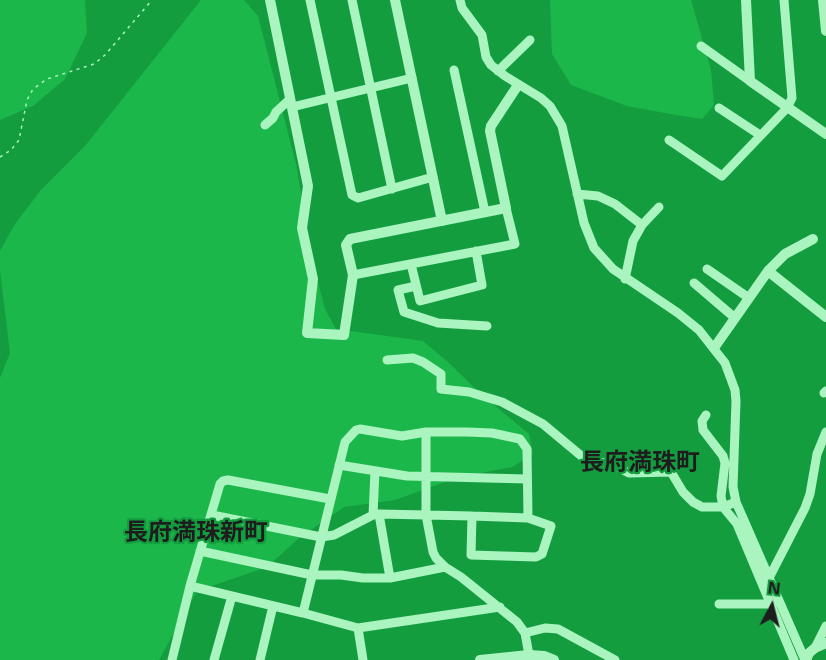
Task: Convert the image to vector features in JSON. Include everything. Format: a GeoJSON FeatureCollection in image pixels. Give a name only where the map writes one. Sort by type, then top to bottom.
{"type":"FeatureCollection","features":[{"type":"Feature","properties":{"kind":"street"},"geometry":{"type":"LineString","coordinates":[[270,0],[308,186],[302,228],[313,279],[307,333],[344,335],[353,275],[346,245],[350,239],[506,208]]}},
{"type":"Feature","properties":{"kind":"street"},"geometry":{"type":"LineString","coordinates":[[310,0],[352,195],[358,198],[433,177]]}},
{"type":"Feature","properties":{"kind":"street"},"geometry":{"type":"LineString","coordinates":[[352,0],[392,189]]}},
{"type":"Feature","properties":{"kind":"street"},"geometry":{"type":"LineString","coordinates":[[395,0],[442,221]]}},
{"type":"Feature","properties":{"kind":"street"},"geometry":{"type":"LineString","coordinates":[[471,0],[461,4],[482,35],[486,57],[491,65],[518,85],[529,89],[550,106],[562,126],[584,223],[594,248],[625,279],[678,313],[699,330],[725,363],[735,390],[734,488],[736,502],[805,660]]}},
{"type":"Feature","properties":{"kind":"street"},"geometry":{"type":"LineString","coordinates":[[746,0],[750,81]]}},
{"type":"Feature","properties":{"kind":"street"},"geometry":{"type":"LineString","coordinates":[[669,140],[722,176],[787,108],[792,98],[784,0]]}},
{"type":"Feature","properties":{"kind":"street"},"geometry":{"type":"LineString","coordinates":[[823,0],[826,31]]}},
{"type":"Feature","properties":{"kind":"street"},"geometry":{"type":"LineString","coordinates":[[498,71],[530,40]]}},
{"type":"Feature","properties":{"kind":"street"},"geometry":{"type":"LineString","coordinates":[[701,45],[826,134]]}},
{"type":"Feature","properties":{"kind":"street"},"geometry":{"type":"LineString","coordinates":[[454,70],[485,212]]}},
{"type":"Feature","properties":{"kind":"street"},"geometry":{"type":"LineString","coordinates":[[265,125],[276,112],[291,103],[331,97],[412,78]]}},
{"type":"Feature","properties":{"kind":"street"},"geometry":{"type":"LineString","coordinates":[[353,275],[516,244],[490,131],[518,85]]}},
{"type":"Feature","properties":{"kind":"street"},"geometry":{"type":"LineString","coordinates":[[719,108],[760,135]]}},
{"type":"Feature","properties":{"kind":"street"},"geometry":{"type":"LineString","coordinates":[[577,194],[588,194],[615,204],[642,225]]}},
{"type":"Feature","properties":{"kind":"street"},"geometry":{"type":"LineString","coordinates":[[625,279],[633,240],[642,225],[659,207]]}},
{"type":"Feature","properties":{"kind":"street"},"geometry":{"type":"LineString","coordinates":[[714,348],[768,271],[785,254],[813,239]]}},
{"type":"Feature","properties":{"kind":"street"},"geometry":{"type":"LineString","coordinates":[[411,264],[420,301],[482,285],[476,251]]}},
{"type":"Feature","properties":{"kind":"street"},"geometry":{"type":"LineString","coordinates":[[707,269],[749,298]]}},
{"type":"Feature","properties":{"kind":"street"},"geometry":{"type":"LineString","coordinates":[[768,271],[826,316]]}},
{"type":"Feature","properties":{"kind":"street"},"geometry":{"type":"LineString","coordinates":[[694,284],[735,318]]}},
{"type":"Feature","properties":{"kind":"street"},"geometry":{"type":"LineString","coordinates":[[416,286],[398,290],[404,312],[438,323],[487,326]]}},
{"type":"Feature","properties":{"kind":"street"},"geometry":{"type":"LineString","coordinates":[[387,360],[413,358],[423,362],[441,374],[441,389],[469,392],[502,402],[543,424],[585,459],[609,463],[629,473],[671,472],[683,492],[702,507],[723,507],[736,502]]}},
{"type":"Feature","properties":{"kind":"street"},"geometry":{"type":"LineString","coordinates":[[706,415],[702,421],[703,430],[723,456],[725,463],[723,507],[737,524],[794,660]]}},
{"type":"Feature","properties":{"kind":"street"},"geometry":{"type":"LineString","coordinates":[[303,613],[345,442],[360,429],[402,436],[426,432],[492,433],[520,439],[527,449],[528,518]]}},
{"type":"Feature","properties":{"kind":"street"},"geometry":{"type":"LineString","coordinates":[[426,432],[426,515],[433,552],[445,567],[517,622],[525,633],[528,655]]}},
{"type":"Feature","properties":{"kind":"street"},"geometry":{"type":"LineString","coordinates":[[769,578],[805,508],[810,495],[818,454],[826,432]]}},
{"type":"Feature","properties":{"kind":"street"},"geometry":{"type":"LineString","coordinates":[[339,465],[396,475],[527,479]]}},
{"type":"Feature","properties":{"kind":"street"},"geometry":{"type":"LineString","coordinates":[[375,471],[376,514],[390,578]]}},
{"type":"Feature","properties":{"kind":"street"},"geometry":{"type":"LineString","coordinates":[[176,658],[190,586],[220,484],[228,480],[330,499]]}},
{"type":"Feature","properties":{"kind":"street"},"geometry":{"type":"LineString","coordinates":[[212,515],[321,537],[334,535],[376,514],[472,516],[528,518],[551,526],[542,554],[536,557],[471,555],[472,516]]}},
{"type":"Feature","properties":{"kind":"street"},"geometry":{"type":"LineString","coordinates":[[200,551],[312,575],[390,578],[445,567]]}},
{"type":"Feature","properties":{"kind":"street"},"geometry":{"type":"LineString","coordinates":[[190,586],[358,628],[500,608]]}},
{"type":"Feature","properties":{"kind":"street"},"geometry":{"type":"LineString","coordinates":[[214,660],[232,596]]}},
{"type":"Feature","properties":{"kind":"street"},"geometry":{"type":"LineString","coordinates":[[719,604],[780,602]]}},
{"type":"Feature","properties":{"kind":"street"},"geometry":{"type":"LineString","coordinates":[[260,660],[273,606]]}},
{"type":"Feature","properties":{"kind":"street"},"geometry":{"type":"LineString","coordinates":[[815,648],[826,626]]}},
{"type":"Feature","properties":{"kind":"street"},"geometry":{"type":"LineString","coordinates":[[358,628],[363,660]]}},
{"type":"Feature","properties":{"kind":"street"},"geometry":{"type":"LineString","coordinates":[[525,633],[545,628],[558,629],[615,660]]}},
{"type":"Feature","properties":{"kind":"street"},"geometry":{"type":"LineString","coordinates":[[805,660],[815,648],[826,644]]}},
{"type":"Feature","properties":{"kind":"street"},"geometry":{"type":"LineString","coordinates":[[479,660],[528,655],[544,656],[554,660]]}},
{"type":"Feature","properties":{"kind":"path"},"geometry":{"type":"LineString","coordinates":[[0,157],[11,150],[19,140],[27,100],[33,89],[47,79],[94,64],[105,55],[152,0]]}},
{"type":"Feature","properties":{"kind":"green space"},"geometry":{"type":"Polygon","coordinates":[[[0,0],[85,0],[87,33],[65,79],[33,106],[0,120],[0,0]]]}},
{"type":"Feature","properties":{"kind":"green space"},"geometry":{"type":"Polygon","coordinates":[[[201,0],[244,0],[258,16],[296,164],[313,264],[325,309],[336,329],[423,341],[529,434],[533,454],[512,467],[459,477],[395,500],[344,507],[299,538],[267,567],[197,591],[159,660],[0,660],[0,378],[10,353],[0,270],[0,251],[15,224],[41,190],[85,146],[201,0]]]}},
{"type":"Feature","properties":{"kind":"green space"},"geometry":{"type":"Polygon","coordinates":[[[550,0],[691,0],[711,70],[714,105],[702,119],[627,106],[571,85],[552,54],[550,0]]]}},
{"type":"Feature","properties":{"kind":"district","name":"長府満珠町"},"geometry":{"type":"Point","coordinates":[640,463]}},
{"type":"Feature","properties":{"kind":"district","name":"長府満珠新町"},"geometry":{"type":"Point","coordinates":[196,533]}}]}
